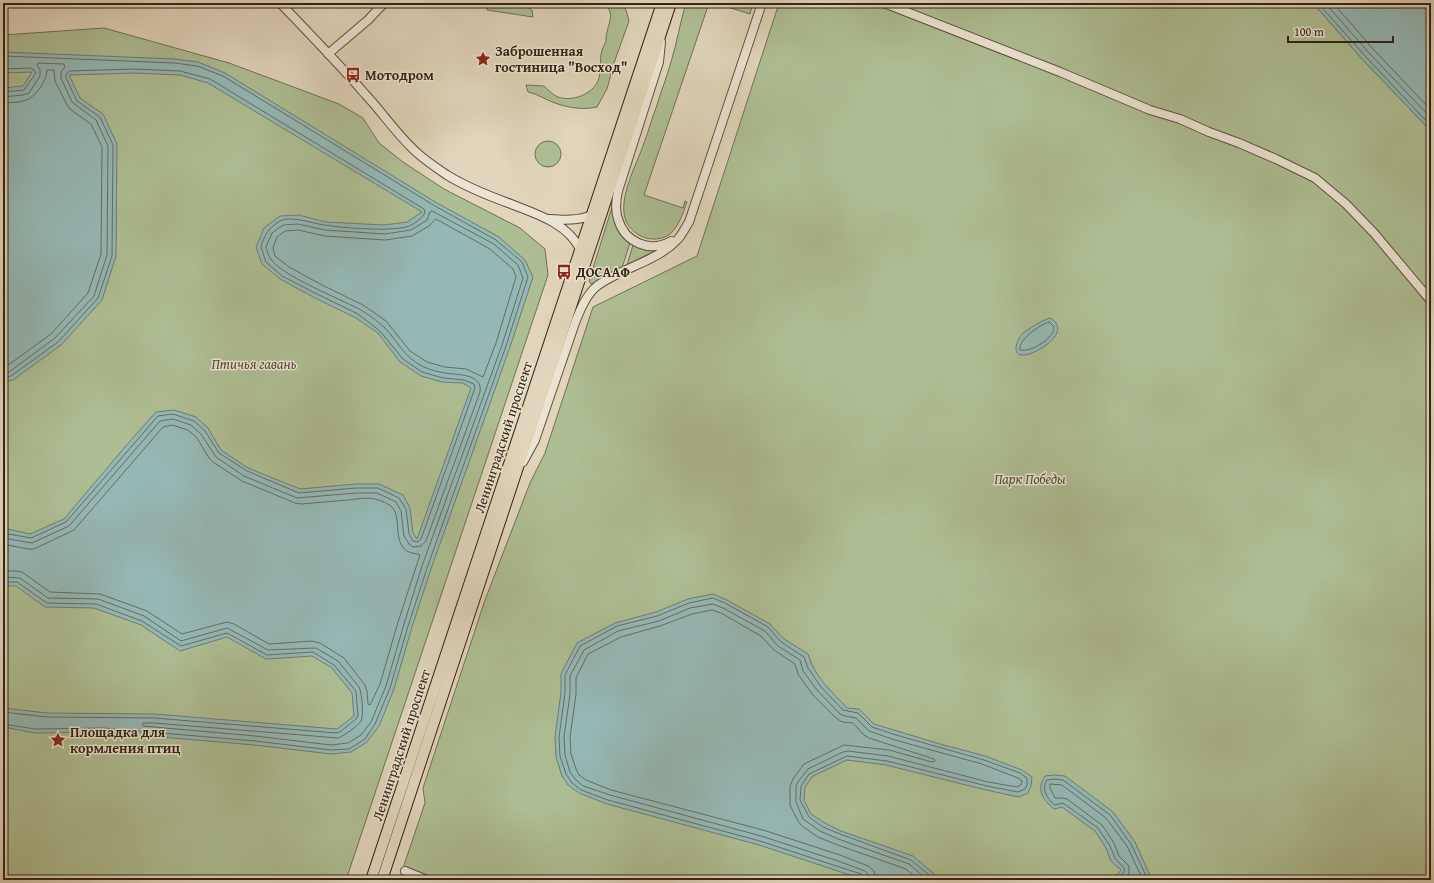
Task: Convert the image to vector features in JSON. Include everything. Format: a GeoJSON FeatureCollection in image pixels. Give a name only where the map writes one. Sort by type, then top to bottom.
{"type":"FeatureCollection","features":[{"type":"Feature","properties":{"kind":"main road","name":"Ленинградский проспект"},"geometry":{"type":"LineString","coordinates":[[371,880],[662,3]]}},
{"type":"Feature","properties":{"kind":"main road","name":"Ленинградский проспект"},"geometry":{"type":"LineString","coordinates":[[382,880],[671,3]]}},
{"type":"Feature","properties":{"kind":"street"},"geometry":{"type":"LineString","coordinates":[[280,3],[370,99],[405,141],[424,158],[459,182],[484,194],[546,218],[569,234],[576,241],[580,249]]}},
{"type":"Feature","properties":{"kind":"street"},"geometry":{"type":"LineString","coordinates":[[328,54],[368,20],[384,3]]}},
{"type":"Feature","properties":{"kind":"street"},"geometry":{"type":"LineString","coordinates":[[515,477],[535,440],[581,307],[597,287],[670,246],[677,240],[689,222],[762,3]]}},
{"type":"Feature","properties":{"kind":"street"},"geometry":{"type":"LineString","coordinates":[[884,3],[1060,72],[1150,110],[1180,118],[1209,132],[1276,159],[1315,178],[1346,204],[1374,233],[1431,301]]}},
{"type":"Feature","properties":{"kind":"street"},"geometry":{"type":"LineString","coordinates":[[664,26],[659,62],[618,191],[616,212],[620,224],[626,234],[636,243],[648,246],[660,246],[667,243],[677,237],[685,228]]}},
{"type":"Feature","properties":{"kind":"street"},"geometry":{"type":"LineString","coordinates":[[546,218],[573,220],[583,219],[592,215]]}},
{"type":"Feature","properties":{"kind":"street"},"geometry":{"type":"LineString","coordinates":[[405,871],[427,880]]}},
{"type":"Feature","properties":{"kind":"green space"},"geometry":{"type":"Polygon","coordinates":[[[488,3],[524,5],[532,10],[533,17],[487,10],[488,3]]]}},
{"type":"Feature","properties":{"kind":"green space"},"geometry":{"type":"Polygon","coordinates":[[[605,3],[621,3],[626,10],[629,21],[614,63],[607,89],[597,107],[576,108],[566,106],[528,92],[526,85],[544,86],[558,97],[576,98],[587,93],[595,86],[599,77],[601,54],[606,41],[606,34],[610,20],[610,11],[605,3]]]}},
{"type":"Feature","properties":{"kind":"green space"},"geometry":{"type":"Polygon","coordinates":[[[686,3],[709,3],[644,195],[683,208],[685,201],[687,202],[673,231],[664,237],[651,239],[639,235],[629,227],[624,212],[624,202],[629,182],[646,138],[669,68],[686,3]]]}},
{"type":"Feature","properties":{"kind":"green space"},"geometry":{"type":"Polygon","coordinates":[[[715,3],[753,3],[750,14],[715,3]]]}},
{"type":"Feature","properties":{"kind":"green space","name":"Парк Победы"},"geometry":{"type":"Polygon","coordinates":[[[779,3],[1313,3],[1363,60],[1431,131],[1431,880],[399,880],[425,803],[423,788],[485,600],[530,483],[545,453],[593,307],[697,256],[779,3]]]}},
{"type":"Feature","properties":{"kind":"green space","name":"Птичья гавань"},"geometry":{"type":"Polygon","coordinates":[[[104,28],[229,63],[339,104],[363,118],[379,143],[403,162],[444,189],[520,228],[545,249],[548,275],[346,880],[3,880],[3,35],[104,28]]]}},
{"type":"Feature","properties":{"kind":"green space"},"geometry":{"type":"Polygon","coordinates":[[[548,141],[557,145],[561,154],[557,163],[548,167],[539,163],[535,154],[539,145],[548,141]]]}},
{"type":"Feature","properties":{"kind":"green space"},"geometry":{"type":"Polygon","coordinates":[[[613,204],[616,220],[622,235],[630,243],[622,268],[591,284],[589,281],[613,204]]]}},
{"type":"Feature","properties":{"kind":"green space"},"geometry":{"type":"Polygon","coordinates":[[[633,245],[648,250],[658,249],[627,265],[633,245]]]}},
{"type":"Feature","properties":{"kind":"water"},"geometry":{"type":"Polygon","coordinates":[[[1313,3],[1420,3],[1431,15],[1431,131],[1363,60],[1313,3]]]}},
{"type":"Feature","properties":{"kind":"water"},"geometry":{"type":"Polygon","coordinates":[[[3,52],[175,59],[198,62],[225,73],[437,203],[499,237],[525,260],[533,277],[510,347],[431,569],[394,689],[379,726],[367,742],[351,752],[331,754],[254,745],[103,732],[35,733],[3,727],[3,708],[47,713],[154,714],[337,729],[354,716],[352,693],[332,668],[312,656],[266,659],[227,637],[180,651],[141,625],[94,608],[45,607],[16,586],[3,586],[3,528],[30,534],[64,519],[156,412],[174,410],[196,417],[208,428],[221,450],[248,468],[300,489],[356,484],[379,484],[403,495],[410,508],[413,533],[417,539],[471,388],[463,383],[442,382],[421,376],[400,362],[378,333],[356,318],[280,279],[262,264],[256,247],[264,228],[280,216],[299,215],[326,222],[384,225],[407,222],[422,212],[208,83],[180,75],[134,73],[69,75],[80,98],[103,114],[117,144],[116,256],[102,300],[61,345],[13,380],[3,382],[3,88],[23,86],[32,72],[3,73],[3,52]]]}},
{"type":"Feature","properties":{"kind":"water"},"geometry":{"type":"Polygon","coordinates":[[[1050,318],[1056,323],[1058,329],[1056,335],[1045,346],[1038,350],[1025,355],[1020,355],[1016,350],[1016,347],[1023,333],[1036,324],[1050,318]]]}},
{"type":"Feature","properties":{"kind":"water"},"geometry":{"type":"Polygon","coordinates":[[[713,594],[727,600],[770,624],[784,639],[808,654],[814,669],[819,676],[847,708],[859,709],[874,724],[985,756],[1022,770],[1032,777],[1031,786],[1028,793],[1019,797],[886,765],[847,760],[813,776],[805,787],[804,800],[811,814],[841,831],[913,856],[941,880],[865,880],[759,845],[607,804],[579,793],[568,785],[562,776],[556,757],[555,737],[561,692],[561,674],[577,643],[615,623],[656,612],[688,599],[713,594]]]}},
{"type":"Feature","properties":{"kind":"water"},"geometry":{"type":"Polygon","coordinates":[[[1045,776],[1065,776],[1113,812],[1135,842],[1152,880],[1106,880],[1118,874],[1121,870],[1111,861],[1106,848],[1095,831],[1062,807],[1054,809],[1046,801],[1042,794],[1041,785],[1045,776]]]}},
{"type":"Feature","properties":{"kind":"place","name":"Заброшенная гостиница \"Восход\""},"geometry":{"type":"Point","coordinates":[483,59]}},
{"type":"Feature","properties":{"kind":"place","name":"Мотодром"},"geometry":{"type":"Point","coordinates":[353,75]}},
{"type":"Feature","properties":{"kind":"place","name":"ДОСААФ"},"geometry":{"type":"Point","coordinates":[564,272]}},
{"type":"Feature","properties":{"kind":"place","name":"Площадка для кормления птиц"},"geometry":{"type":"Point","coordinates":[58,740]}}]}
